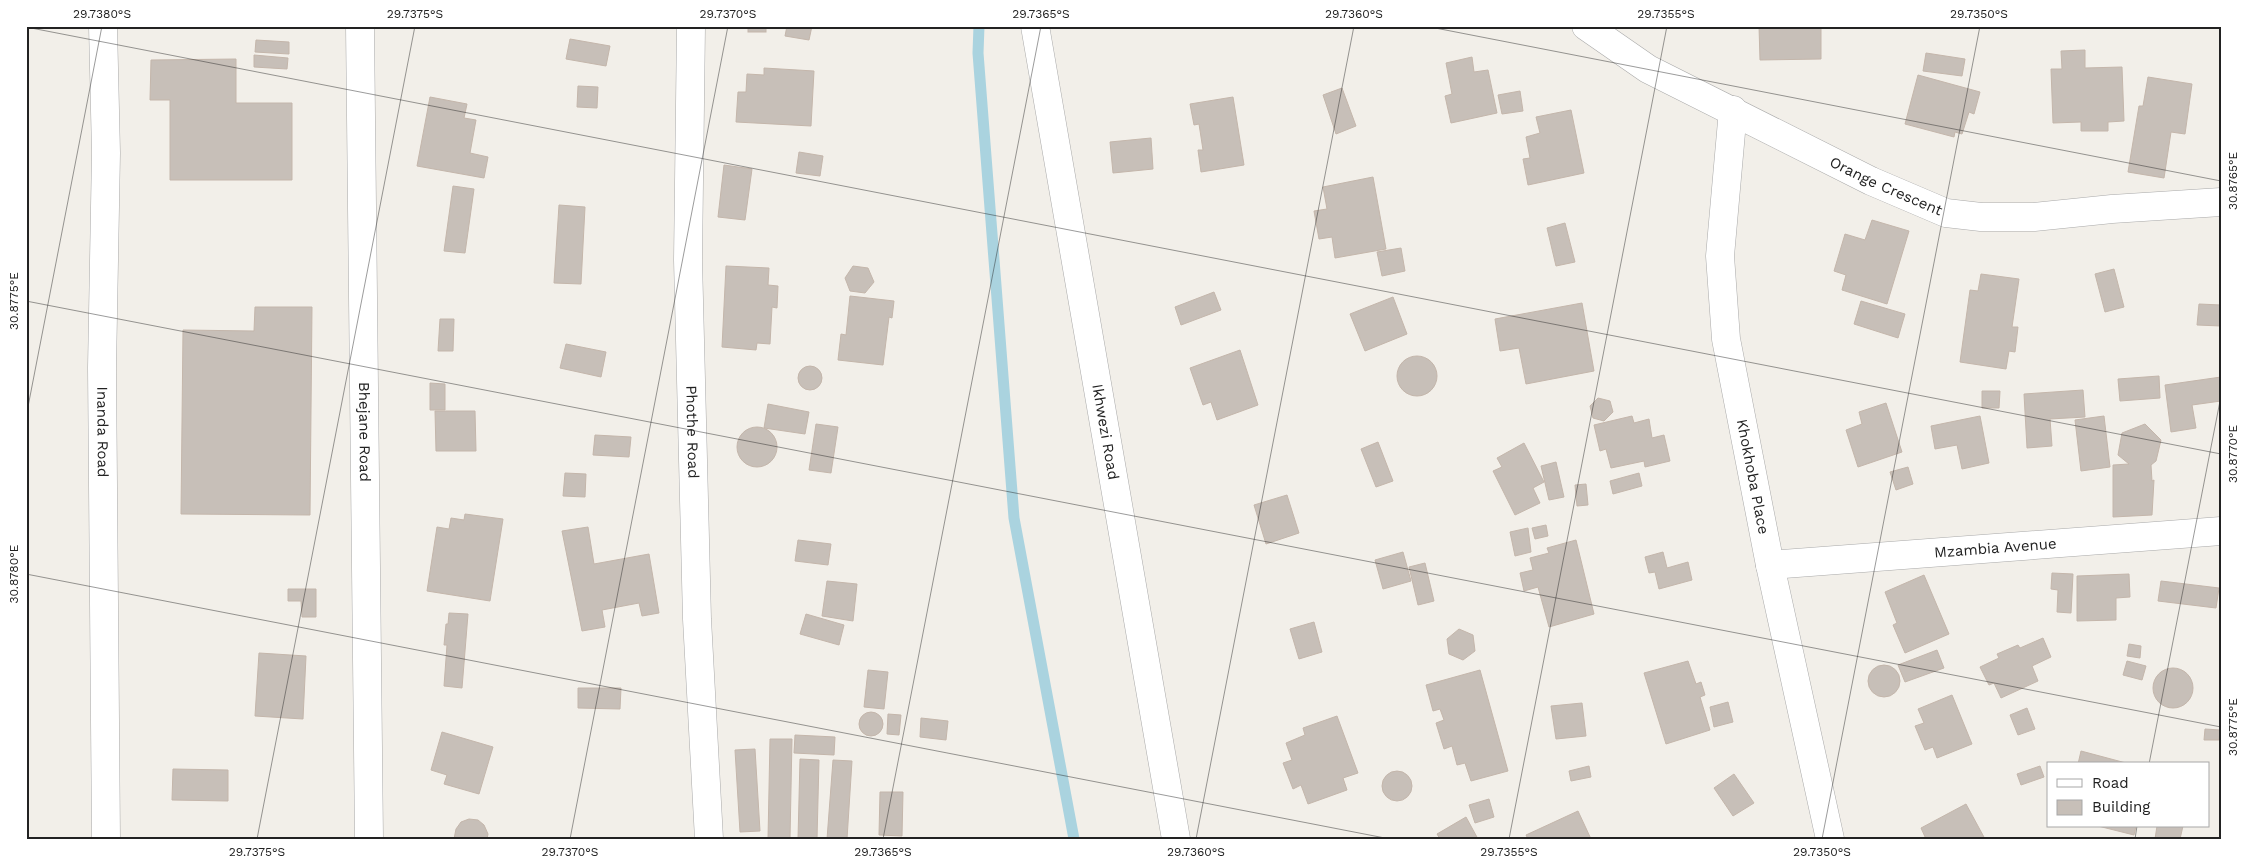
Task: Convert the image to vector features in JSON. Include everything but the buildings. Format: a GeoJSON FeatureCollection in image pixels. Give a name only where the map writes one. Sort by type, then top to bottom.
{"type":"FeatureCollection","features":[{"type":"Feature","properties":{"kind":"street","name":"Inanda Road"},"geometry":{"type":"LineString","coordinates":[[103,26],[106,153],[102,368],[106,839]]}},
{"type":"Feature","properties":{"kind":"street","name":"Bhejane Road"},"geometry":{"type":"LineString","coordinates":[[360,26],[369,839]]}},
{"type":"Feature","properties":{"kind":"street","name":"Phothe Road"},"geometry":{"type":"LineString","coordinates":[[692,26],[688,260],[697,619],[709,839]]}},
{"type":"Feature","properties":{"kind":"street","name":"Ikhwezi Road"},"geometry":{"type":"LineString","coordinates":[[1035,26],[1176,839]]}},
{"type":"Feature","properties":{"kind":"street","name":"Orange Crescent"},"geometry":{"type":"LineString","coordinates":[[1586,26],[1648,69],[1733,110],[1871,181],[1946,213],[1981,217],[2034,217],[2112,209],[2221,202]]}},
{"type":"Feature","properties":{"kind":"street","name":"Khokhoba Place"},"geometry":{"type":"LineString","coordinates":[[1733,110],[1720,256],[1726,339],[1770,565],[1830,839]]}},
{"type":"Feature","properties":{"kind":"street","name":"Mzambia Avenue"},"geometry":{"type":"LineString","coordinates":[[1770,565],[2221,532]]}},
{"type":"Feature","properties":{"kind":"waterway"},"geometry":{"type":"LineString","coordinates":[[979,26],[978,53],[1014,518],[1074,839]]}}]}
